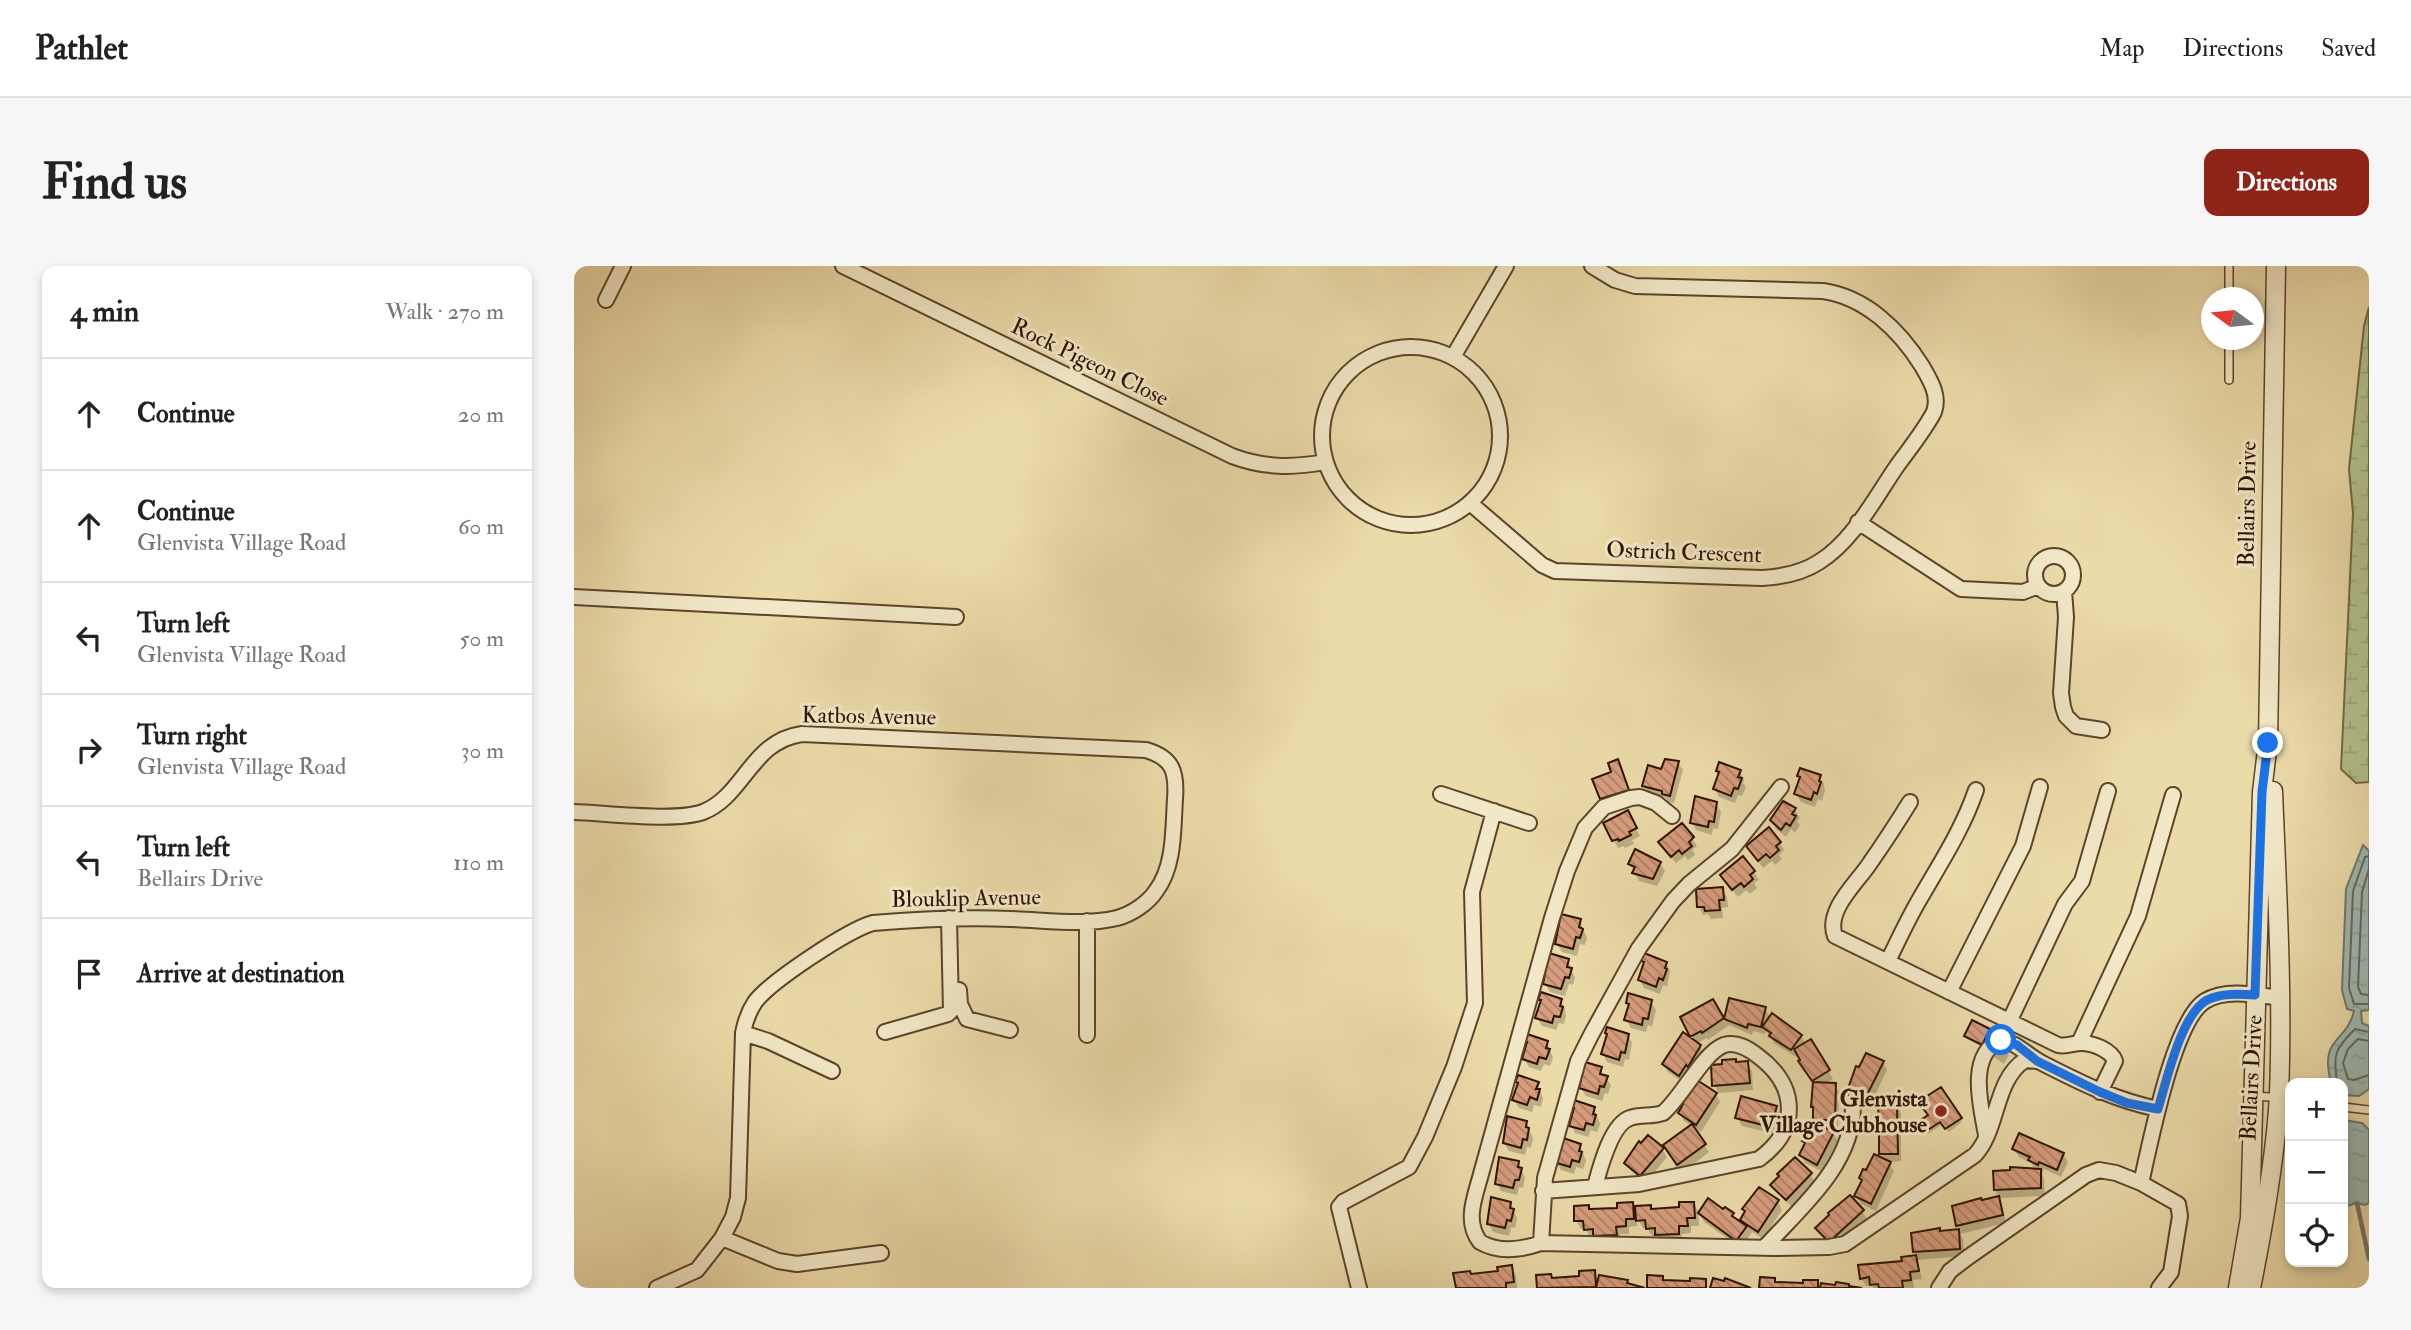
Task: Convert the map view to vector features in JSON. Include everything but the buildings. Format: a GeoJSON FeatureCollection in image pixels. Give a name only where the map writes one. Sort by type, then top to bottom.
{"type":"FeatureCollection","features":[{"type":"Feature","properties":{"kind":"street"},"geometry":{"type":"LineString","coordinates":[[606,300],[623,266]]}},
{"type":"Feature","properties":{"kind":"street","name":"Rock Pigeon Close"},"geometry":{"type":"LineString","coordinates":[[843,266],[1232,456],[1262,465],[1290,468],[1325,463]]}},
{"type":"Feature","properties":{"kind":"street"},"geometry":{"type":"LineString","coordinates":[[1453,356],[1506,266]]}},
{"type":"Feature","properties":{"kind":"street","name":"Ostrich Crescent"},"geometry":{"type":"LineString","coordinates":[[1470,503],[1542,565],[1561,572],[1779,577],[1805,570],[1821,561],[1858,522],[1932,417],[1936,406],[1934,390],[1906,343],[1893,328],[1860,305],[1834,293],[1635,286],[1615,280],[1592,266]]}},
{"type":"Feature","properties":{"kind":"street","name":"Bellairs Drive"},"geometry":{"type":"LineString","coordinates":[[2238,1288],[2250,1218],[2262,792],[2268,743],[2276,266]]}},
{"type":"Feature","properties":{"kind":"street"},"geometry":{"type":"LineString","coordinates":[[1408,346],[1431,348],[1453,356],[1476,374],[1492,398],[1500,425],[1498,454],[1492,472],[1470,503],[1445,519],[1416,526],[1386,523],[1360,510],[1338,489],[1325,463],[1321,439],[1324,416],[1332,394],[1345,375],[1363,360],[1385,350],[1408,346]]}},
{"type":"Feature","properties":{"kind":"street"},"geometry":{"type":"LineString","coordinates":[[1858,522],[1961,589],[2023,592],[2038,586]]}},
{"type":"Feature","properties":{"kind":"street"},"geometry":{"type":"LineString","coordinates":[[2064,592],[2050,594],[2038,586],[2035,577],[2038,563],[2046,557],[2055,556],[2068,562],[2073,570],[2073,580],[2064,592],[2066,617],[2061,693],[2063,707],[2066,716],[2076,726],[2102,730]]}},
{"type":"Feature","properties":{"kind":"street"},"geometry":{"type":"LineString","coordinates":[[574,597],[956,617]]}},
{"type":"Feature","properties":{"kind":"street","name":"Katbos Avenue"},"geometry":{"type":"LineString","coordinates":[[574,812],[676,817],[703,812],[718,803],[772,745],[782,739],[802,734],[1146,750],[1166,761],[1173,771],[1176,783]]}},
{"type":"Feature","properties":{"kind":"street","name":"Bellairs Drive"},"geometry":{"type":"LineString","coordinates":[[2251,1288],[2284,1097],[2273,791],[2268,743]]}},
{"type":"Feature","properties":{"kind":"street","name":"Blouklip Avenue"},"geometry":{"type":"LineString","coordinates":[[657,1288],[697,1270],[722,1238],[736,1208],[740,1181],[743,1033],[751,1009],[763,994],[827,946],[873,923],[954,917],[1087,921],[1117,918],[1130,913],[1158,889],[1166,873],[1176,783]]}},
{"type":"Feature","properties":{"kind":"street"},"geometry":{"type":"LineString","coordinates":[[1541,1243],[1543,1191],[1559,1123],[1583,1049],[1639,948],[1679,894],[1732,849],[1781,787]]}},
{"type":"Feature","properties":{"kind":"street"},"geometry":{"type":"LineString","coordinates":[[1948,992],[2023,846],[2040,787]]}},
{"type":"Feature","properties":{"kind":"street"},"geometry":{"type":"LineString","coordinates":[[1888,961],[1918,901],[1967,816],[1976,790]]}},
{"type":"Feature","properties":{"kind":"street"},"geometry":{"type":"LineString","coordinates":[[2009,1022],[2066,904],[2082,881],[2108,791]]}},
{"type":"Feature","properties":{"kind":"street"},"geometry":{"type":"LineString","coordinates":[[1441,794],[1529,822]]}},
{"type":"Feature","properties":{"kind":"street"},"geometry":{"type":"LineString","coordinates":[[2079,1042],[2138,916],[2173,795]]}},
{"type":"Feature","properties":{"kind":"street"},"geometry":{"type":"LineString","coordinates":[[1672,816],[1656,803],[1640,797],[1612,803],[1599,811],[1585,828],[1552,918],[1471,1213],[1475,1236],[1487,1246],[1497,1250],[1541,1243],[1829,1248],[1851,1242],[1980,1149],[2014,1070],[2025,1060],[2037,1061]]}},
{"type":"Feature","properties":{"kind":"street"},"geometry":{"type":"LineString","coordinates":[[1910,802],[1870,864],[1845,895],[1833,926],[1833,933],[1837,938],[2058,1045],[2068,1046],[2079,1042],[2107,1051],[2115,1058],[2114,1065],[2100,1092]]}},
{"type":"Feature","properties":{"kind":"street"},"geometry":{"type":"LineString","coordinates":[[1359,1288],[1339,1207],[1343,1202],[1409,1167],[1425,1137],[1454,1067],[1475,1003],[1472,892],[1476,869],[1494,811]]}},
{"type":"Feature","properties":{"kind":"street"},"geometry":{"type":"LineString","coordinates":[[954,917],[960,1004],[963,1013],[967,1019],[1010,1030]]}},
{"type":"Feature","properties":{"kind":"street"},"geometry":{"type":"LineString","coordinates":[[885,1032],[951,1011],[954,917]]}},
{"type":"Feature","properties":{"kind":"street"},"geometry":{"type":"LineString","coordinates":[[1087,921],[1087,1035]]}},
{"type":"Feature","properties":{"kind":"street"},"geometry":{"type":"LineString","coordinates":[[2141,1183],[2158,1109],[2182,1036],[2198,1007],[2216,997],[2234,994],[2280,998]]}},
{"type":"Feature","properties":{"kind":"street"},"geometry":{"type":"LineString","coordinates":[[743,1033],[768,1041],[832,1072]]}},
{"type":"Feature","properties":{"kind":"street"},"geometry":{"type":"LineString","coordinates":[[1986,1135],[1979,1083],[1980,1069],[1989,1049],[1997,1040],[2024,1049],[2037,1061],[2100,1092],[2127,1103],[2158,1109]]}},
{"type":"Feature","properties":{"kind":"street"},"geometry":{"type":"LineString","coordinates":[[1543,1191],[1595,1185],[1639,1184],[1759,1159],[1774,1146],[1786,1126],[1789,1105],[1785,1086],[1771,1066],[1741,1045],[1731,1043],[1718,1048],[1663,1113],[1632,1117],[1621,1124],[1604,1155],[1595,1185]]}},
{"type":"Feature","properties":{"kind":"street"},"geometry":{"type":"LineString","coordinates":[[1764,1248],[1819,1187],[1836,1163],[1851,1132],[1853,1108]]}},
{"type":"Feature","properties":{"kind":"street"},"geometry":{"type":"LineString","coordinates":[[1939,1288],[1944,1278],[1959,1264],[2086,1175],[2106,1170],[2141,1183],[2176,1202],[2180,1211],[2171,1272],[2160,1288]]}},
{"type":"Feature","properties":{"kind":"street"},"geometry":{"type":"LineString","coordinates":[[722,1238],[778,1261],[797,1264],[881,1253]]}},
{"type":"Feature","properties":{"kind":"lane"},"geometry":{"type":"LineString","coordinates":[[2229,266],[2229,287]]}},
{"type":"Feature","properties":{"kind":"lane"},"geometry":{"type":"LineString","coordinates":[[2229,350],[2229,380]]}},
{"type":"Feature","properties":{"kind":"lane"},"geometry":{"type":"LineString","coordinates":[[2253,1096],[2284,1097]]}},
{"type":"Feature","properties":{"kind":"lane"},"geometry":{"type":"LineString","coordinates":[[2348,1108],[2369,1110]]}},
{"type":"Feature","properties":{"kind":"green space"},"geometry":{"type":"Polygon","coordinates":[[[2369,307],[2369,782],[2356,783],[2341,769],[2353,513],[2349,469],[2364,326],[2369,307]]]}},
{"type":"Feature","properties":{"kind":"water"},"geometry":{"type":"Polygon","coordinates":[[[2363,845],[2369,851],[2369,1010],[2361,1011],[2362,1023],[2369,1026],[2369,1089],[2359,1096],[2348,1095],[2348,1078],[2330,1078],[2328,1068],[2331,1048],[2350,1022],[2354,1011],[2347,1009],[2342,990],[2346,889],[2363,845]]]}},
{"type":"Feature","properties":{"kind":"water"},"geometry":{"type":"Polygon","coordinates":[[[2348,1121],[2362,1123],[2369,1130],[2369,1203],[2348,1206],[2348,1121]]]}},
{"type":"Feature","properties":{"kind":"waterway"},"geometry":{"type":"LineString","coordinates":[[2357,1203],[2369,1259]]}},
{"type":"Feature","properties":{"kind":"place","name":"Glenvista Village Clubhouse"},"geometry":{"type":"Point","coordinates":[1941,1111]}},
{"type":"Feature","properties":{"kind":"route"},"geometry":{"type":"LineString","coordinates":[[2001,1040],[2017,1045],[2037,1061],[2100,1092],[2127,1103],[2158,1109],[2182,1036],[2198,1007],[2216,997],[2255,995],[2262,856],[2262,792],[2268,743]]}}]}
